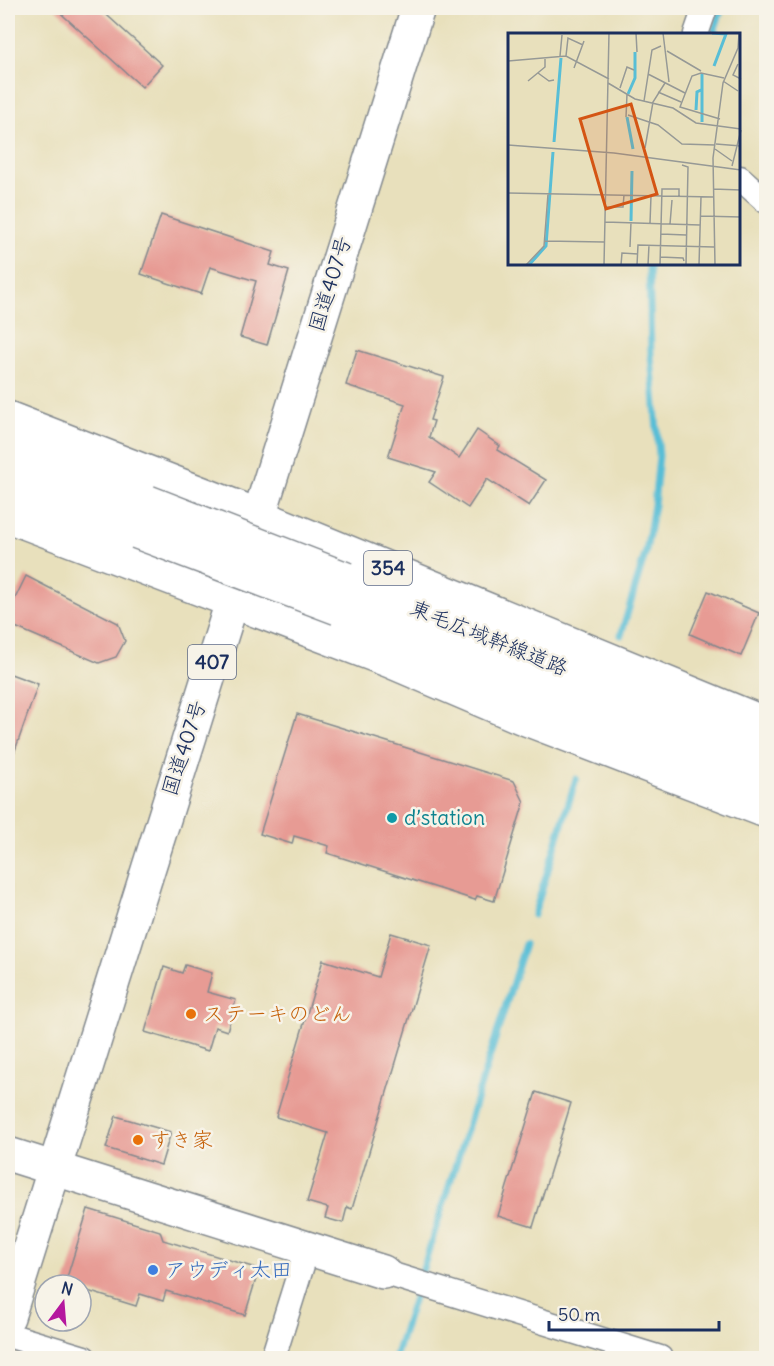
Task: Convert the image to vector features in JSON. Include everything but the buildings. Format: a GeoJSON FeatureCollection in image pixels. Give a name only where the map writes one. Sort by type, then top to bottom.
{"type":"FeatureCollection","features":[{"type":"Feature","properties":{"kind":"main road","name":"国道407号"},"geometry":{"type":"LineString","coordinates":[[8,1317],[257,515],[418,8]]}},
{"type":"Feature","properties":{"kind":"main road","name":"354"},"geometry":{"type":"LineString","coordinates":[[8,418],[257,515],[766,724]]}},
{"type":"Feature","properties":{"kind":"main road","name":"東毛広域幹線道路"},"geometry":{"type":"LineString","coordinates":[[8,450],[142,517],[766,752]]}},
{"type":"Feature","properties":{"kind":"main road","name":"東毛広域幹線道路"},"geometry":{"type":"LineString","coordinates":[[8,483],[142,517]]}},
{"type":"Feature","properties":{"kind":"main road"},"geometry":{"type":"LineString","coordinates":[[8,516],[390,661],[521,717],[766,811]]}},
{"type":"Feature","properties":{"kind":"main road","name":"東毛広域幹線道路"},"geometry":{"type":"LineString","coordinates":[[342,593],[766,784]]}},
{"type":"Feature","properties":{"kind":"main road"},"geometry":{"type":"LineString","coordinates":[[8,1154],[383,1272]]}},
{"type":"Feature","properties":{"kind":"street"},"geometry":{"type":"LineString","coordinates":[[696,33],[705,8]]}},
{"type":"Feature","properties":{"kind":"street"},"geometry":{"type":"LineString","coordinates":[[741,179],[766,201]]}},
{"type":"Feature","properties":{"kind":"street"},"geometry":{"type":"LineString","coordinates":[[273,1359],[307,1249]]}},
{"type":"Feature","properties":{"kind":"street"},"geometry":{"type":"LineString","coordinates":[[383,1272],[660,1359]]}},
{"type":"Feature","properties":{"kind":"street"},"geometry":{"type":"LineString","coordinates":[[8,1335],[84,1359]]}},
{"type":"Feature","properties":{"kind":"waterway"},"geometry":{"type":"LineString","coordinates":[[713,33],[722,8]]}},
{"type":"Feature","properties":{"kind":"waterway"},"geometry":{"type":"LineString","coordinates":[[621,635],[646,551],[659,456],[651,355],[649,266]]}},
{"type":"Feature","properties":{"kind":"waterway"},"geometry":{"type":"LineString","coordinates":[[534,915],[576,779]]}},
{"type":"Feature","properties":{"kind":"waterway"},"geometry":{"type":"LineString","coordinates":[[395,1358],[525,944]]}},
{"type":"Feature","properties":{"kind":"place","name":"d’station"},"geometry":{"type":"Point","coordinates":[392,818]}},
{"type":"Feature","properties":{"kind":"place","name":"ステーキのどん"},"geometry":{"type":"Point","coordinates":[191,1014]}},
{"type":"Feature","properties":{"kind":"place","name":"すき家"},"geometry":{"type":"Point","coordinates":[138,1140]}},
{"type":"Feature","properties":{"kind":"place","name":"アウディ太田"},"geometry":{"type":"Point","coordinates":[153,1270]}}]}
